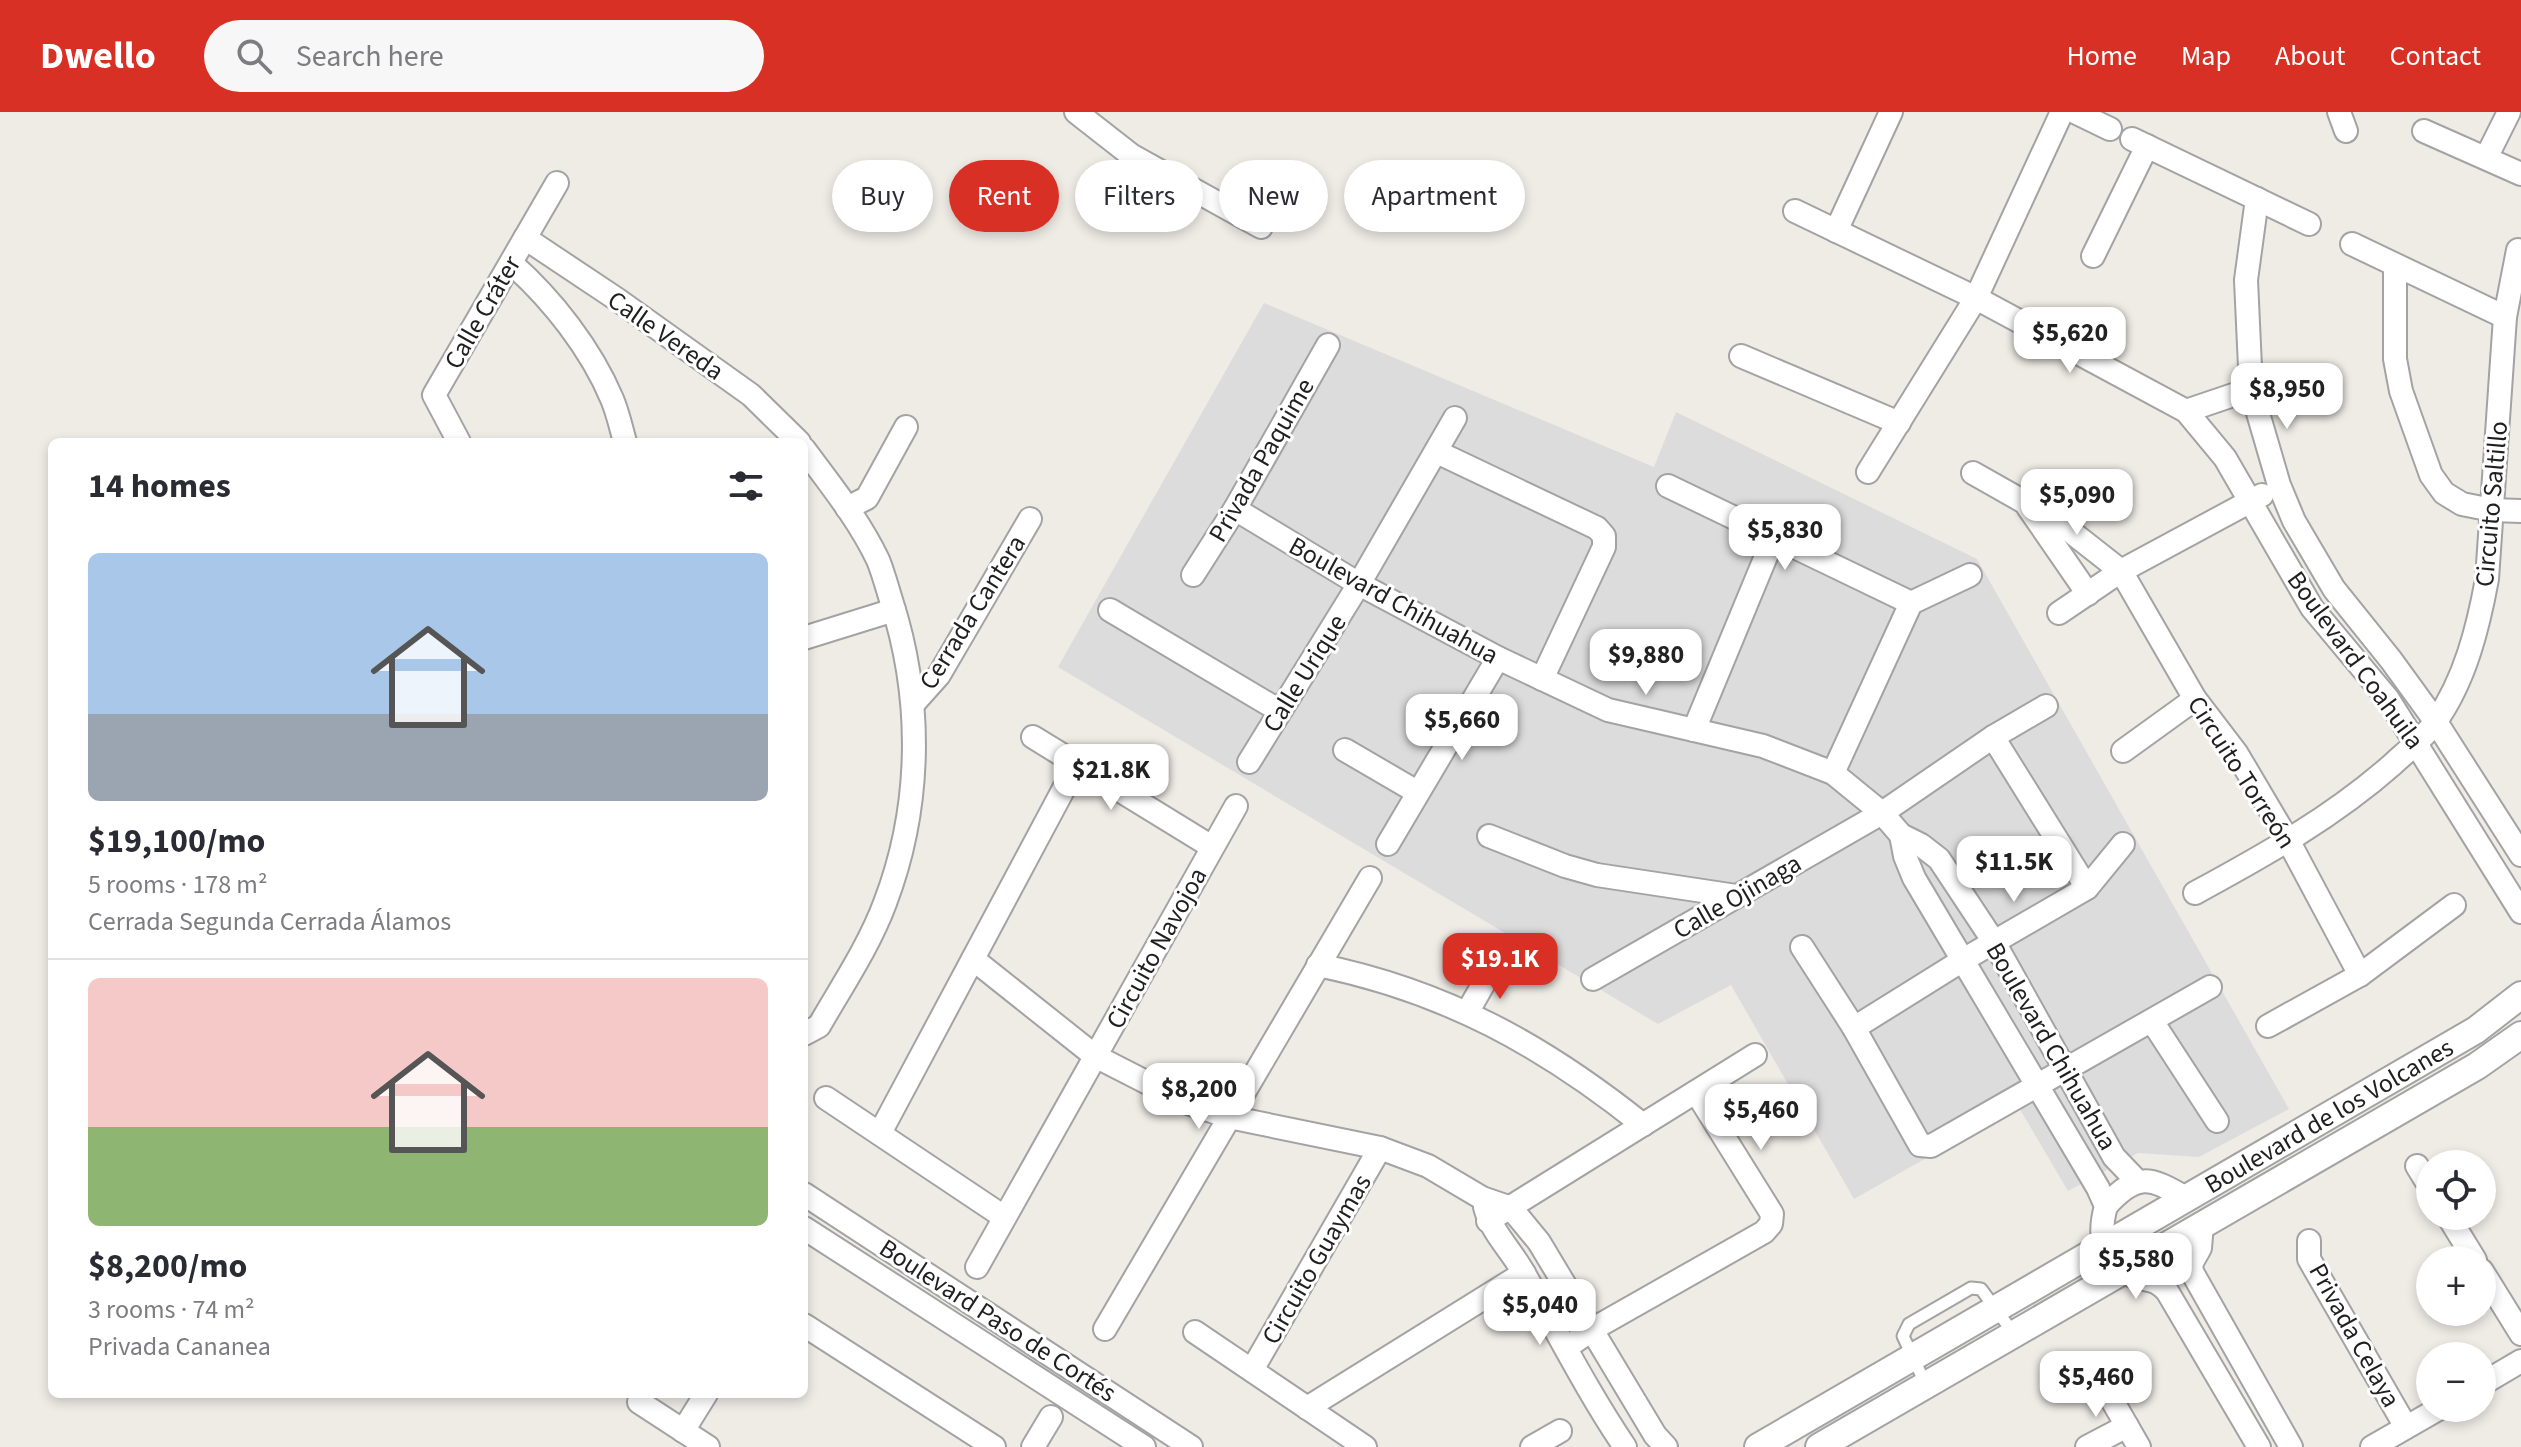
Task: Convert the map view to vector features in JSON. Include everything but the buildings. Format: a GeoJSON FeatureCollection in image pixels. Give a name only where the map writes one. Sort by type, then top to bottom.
{"type":"FeatureCollection","features":[{"type":"Feature","properties":{"kind":"street"},"geometry":{"type":"LineString","coordinates":[[1076,112],[1131,155],[1219,204]]}},
{"type":"Feature","properties":{"kind":"street"},"geometry":{"type":"LineString","coordinates":[[1836,231],[1891,112]]}},
{"type":"Feature","properties":{"kind":"street"},"geometry":{"type":"LineString","coordinates":[[1868,472],[1976,298],[2062,112]]}},
{"type":"Feature","properties":{"kind":"street"},"geometry":{"type":"LineString","coordinates":[[2075,112],[2110,129]]}},
{"type":"Feature","properties":{"kind":"street"},"geometry":{"type":"LineString","coordinates":[[2486,158],[2509,112]]}},
{"type":"Feature","properties":{"kind":"street"},"geometry":{"type":"LineString","coordinates":[[2424,131],[2521,174]]}},
{"type":"Feature","properties":{"kind":"street"},"geometry":{"type":"LineString","coordinates":[[2093,256],[2140,143],[2309,224]]}},
{"type":"Feature","properties":{"kind":"street","name":"Calle Cráter"},"geometry":{"type":"LineString","coordinates":[[457,438],[434,395],[557,183]]}},
{"type":"Feature","properties":{"kind":"street","name":"Boulevard Coahuila"},"geometry":{"type":"LineString","coordinates":[[2257,199],[2246,280],[2251,389],[2279,485],[2294,521],[2334,589],[2436,722],[2521,855]]}},
{"type":"Feature","properties":{"kind":"street","name":"Boulevard Coahuila"},"geometry":{"type":"LineString","coordinates":[[1795,211],[1976,298],[2186,411],[2225,458],[2312,608],[2388,699],[2521,912]]}},
{"type":"Feature","properties":{"kind":"street","name":"Calle Vereda"},"geometry":{"type":"LineString","coordinates":[[525,238],[751,395],[795,438]]}},
{"type":"Feature","properties":{"kind":"street"},"geometry":{"type":"LineString","coordinates":[[2352,244],[2505,317]]}},
{"type":"Feature","properties":{"kind":"street","name":"Circuito Saltillo"},"geometry":{"type":"LineString","coordinates":[[2195,893],[2289,842],[2376,778],[2436,722],[2469,653],[2487,579],[2505,317],[2518,250]]}},
{"type":"Feature","properties":{"kind":"street"},"geometry":{"type":"LineString","coordinates":[[511,263],[530,280],[581,343],[612,399],[624,438]]}},
{"type":"Feature","properties":{"kind":"street"},"geometry":{"type":"LineString","coordinates":[[2395,265],[2395,359],[2401,391],[2431,475],[2444,493],[2462,504],[2492,510],[2521,511]]}},
{"type":"Feature","properties":{"kind":"street","name":"Privada Paquime"},"geometry":{"type":"LineString","coordinates":[[1193,575],[1235,509],[1328,345]]}},
{"type":"Feature","properties":{"kind":"street"},"geometry":{"type":"LineString","coordinates":[[1741,356],[1899,423]]}},
{"type":"Feature","properties":{"kind":"street"},"geometry":{"type":"LineString","coordinates":[[2186,411],[2251,389]]}},
{"type":"Feature","properties":{"kind":"street","name":"Calle Urique"},"geometry":{"type":"LineString","coordinates":[[1249,762],[1359,584],[1455,418]]}},
{"type":"Feature","properties":{"kind":"street"},"geometry":{"type":"LineString","coordinates":[[847,508],[867,498],[906,427]]}},
{"type":"Feature","properties":{"kind":"street"},"geometry":{"type":"LineString","coordinates":[[1437,452],[1597,528],[1604,536],[1604,547],[1542,679]]}},
{"type":"Feature","properties":{"kind":"street"},"geometry":{"type":"LineString","coordinates":[[808,454],[847,508],[878,561],[909,664],[915,746],[911,799],[903,843],[886,902],[819,1026],[808,1032]]}},
{"type":"Feature","properties":{"kind":"street"},"geometry":{"type":"LineString","coordinates":[[1973,473],[2056,520],[2121,571]]}},
{"type":"Feature","properties":{"kind":"street"},"geometry":{"type":"LineString","coordinates":[[2059,613],[2121,571],[2279,485]]}},
{"type":"Feature","properties":{"kind":"street"},"geometry":{"type":"LineString","coordinates":[[1668,486],[1911,603]]}},
{"type":"Feature","properties":{"kind":"street"},"geometry":{"type":"LineString","coordinates":[[2028,506],[2088,594]]}},
{"type":"Feature","properties":{"kind":"street","name":"Boulevard Chihuahua"},"geometry":{"type":"LineString","coordinates":[[1235,509],[1359,584],[1498,658],[1608,710],[1653,723],[1763,746],[1833,773],[1882,813],[1901,835],[1939,859],[1994,942],[2114,1157],[2138,1182]]}},
{"type":"Feature","properties":{"kind":"street","name":"Cerrada Cantera"},"geometry":{"type":"LineString","coordinates":[[914,703],[939,675],[1030,519]]}},
{"type":"Feature","properties":{"kind":"street"},"geometry":{"type":"LineString","coordinates":[[1694,730],[1774,537]]}},
{"type":"Feature","properties":{"kind":"street","name":"Circuito Torreón"},"geometry":{"type":"LineString","coordinates":[[2121,571],[2195,699],[2237,754],[2289,842],[2360,975]]}},
{"type":"Feature","properties":{"kind":"street"},"geometry":{"type":"LineString","coordinates":[[1833,773],[1911,603],[1970,575]]}},
{"type":"Feature","properties":{"kind":"street"},"geometry":{"type":"LineString","coordinates":[[808,637],[894,610]]}},
{"type":"Feature","properties":{"kind":"street"},"geometry":{"type":"LineString","coordinates":[[1110,610],[1280,711]]}},
{"type":"Feature","properties":{"kind":"street"},"geometry":{"type":"LineString","coordinates":[[1388,844],[1498,658]]}},
{"type":"Feature","properties":{"kind":"street"},"geometry":{"type":"LineString","coordinates":[[2123,751],[2195,699]]}},
{"type":"Feature","properties":{"kind":"street","name":"Calle Ojinaga"},"geometry":{"type":"LineString","coordinates":[[1593,979],[1882,813],[1993,737],[2046,706]]}},
{"type":"Feature","properties":{"kind":"street","name":"Circuito Navojoa"},"geometry":{"type":"LineString","coordinates":[[1033,737],[1212,847]]}},
{"type":"Feature","properties":{"kind":"street"},"geometry":{"type":"LineString","coordinates":[[1993,737],[2087,888]]}},
{"type":"Feature","properties":{"kind":"street"},"geometry":{"type":"LineString","coordinates":[[1345,750],[1417,792]]}},
{"type":"Feature","properties":{"kind":"street"},"geometry":{"type":"LineString","coordinates":[[880,1133],[1077,764]]}},
{"type":"Feature","properties":{"kind":"street","name":"Circuito Navojoa"},"geometry":{"type":"LineString","coordinates":[[977,1267],[1236,806]]}},
{"type":"Feature","properties":{"kind":"street","name":"Boulevard Chihuahua"},"geometry":{"type":"LineString","coordinates":[[1901,835],[1914,878],[2106,1206]]}},
{"type":"Feature","properties":{"kind":"street"},"geometry":{"type":"LineString","coordinates":[[1489,836],[1565,866],[1597,875],[1736,896]]}},
{"type":"Feature","properties":{"kind":"street"},"geometry":{"type":"LineString","coordinates":[[1854,1028],[2087,888],[2123,844]]}},
{"type":"Feature","properties":{"kind":"street"},"geometry":{"type":"LineString","coordinates":[[1105,1329],[1370,878]]}},
{"type":"Feature","properties":{"kind":"street"},"geometry":{"type":"LineString","coordinates":[[2268,1026],[2360,975],[2454,905]]}},
{"type":"Feature","properties":{"kind":"street"},"geometry":{"type":"LineString","coordinates":[[1802,947],[1854,1028],[1920,1145],[1931,1146],[2210,987]]}},
{"type":"Feature","properties":{"kind":"street"},"geometry":{"type":"LineString","coordinates":[[973,959],[1095,1056],[1185,1102],[1229,1117],[1380,1148],[1428,1166],[1482,1198],[1511,1208],[1539,1242],[1655,1435],[1666,1447]]}},
{"type":"Feature","properties":{"kind":"street"},"geometry":{"type":"LineString","coordinates":[[1318,965],[1361,974],[1468,1011],[1590,1083],[1643,1125]]}},
{"type":"Feature","properties":{"kind":"street"},"geometry":{"type":"LineString","coordinates":[[1468,1011],[1492,969]]}},
{"type":"Feature","properties":{"kind":"street","name":"Boulevard de los Volcanes"},"geometry":{"type":"LineString","coordinates":[[1758,1447],[2476,1030],[2521,995]]}},
{"type":"Feature","properties":{"kind":"street"},"geometry":{"type":"LineString","coordinates":[[2152,1021],[2217,1121]]}},
{"type":"Feature","properties":{"kind":"street","name":"Boulevard de los Volcanes"},"geometry":{"type":"LineString","coordinates":[[1819,1447],[2477,1066],[2521,1035]]}},
{"type":"Feature","properties":{"kind":"street"},"geometry":{"type":"LineString","coordinates":[[1488,1221],[1755,1055]]}},
{"type":"Feature","properties":{"kind":"street"},"geometry":{"type":"LineString","coordinates":[[1567,1347],[1593,1329],[1764,1232],[1771,1224],[1772,1214],[1696,1092]]}},
{"type":"Feature","properties":{"kind":"street"},"geometry":{"type":"LineString","coordinates":[[826,1098],[1004,1217]]}},
{"type":"Feature","properties":{"kind":"street","name":"Circuito Guaymas"},"geometry":{"type":"LineString","coordinates":[[1252,1370],[1380,1148]]}},
{"type":"Feature","properties":{"kind":"street"},"geometry":{"type":"LineString","coordinates":[[2186,1198],[2158,1182],[2138,1182],[2120,1191],[2106,1206],[2100,1226],[2109,1257],[2122,1271],[2135,1277],[2158,1281],[2176,1275],[2191,1264],[2200,1248],[2202,1224]]}},
{"type":"Feature","properties":{"kind":"street","name":"Boulevard Paso de Cortés"},"geometry":{"type":"LineString","coordinates":[[808,1197],[1191,1447]]}},
{"type":"Feature","properties":{"kind":"street"},"geometry":{"type":"LineString","coordinates":[[1482,1198],[1488,1221],[1510,1249],[1605,1418],[1625,1447]]}},
{"type":"Feature","properties":{"kind":"street","name":"Boulevard Paso de Cortés"},"geometry":{"type":"LineString","coordinates":[[808,1231],[1144,1447]]}},
{"type":"Feature","properties":{"kind":"street","name":"Privada Celaya"},"geometry":{"type":"LineString","coordinates":[[2309,1241],[2309,1259],[2406,1427]]}},
{"type":"Feature","properties":{"kind":"street"},"geometry":{"type":"LineString","coordinates":[[2191,1264],[2192,1272],[2212,1309],[2291,1447]]}},
{"type":"Feature","properties":{"kind":"street"},"geometry":{"type":"LineString","coordinates":[[1307,1408],[1524,1273]]}},
{"type":"Feature","properties":{"kind":"street"},"geometry":{"type":"LineString","coordinates":[[2158,1281],[2167,1291],[2259,1447]]}},
{"type":"Feature","properties":{"kind":"street"},"geometry":{"type":"LineString","coordinates":[[2496,1294],[2521,1334]]}},
{"type":"Feature","properties":{"kind":"street"},"geometry":{"type":"LineString","coordinates":[[808,1328],[994,1447]]}},
{"type":"Feature","properties":{"kind":"street","name":"Circuito Guaymas"},"geometry":{"type":"LineString","coordinates":[[1195,1332],[1365,1447]]}},
{"type":"Feature","properties":{"kind":"street"},"geometry":{"type":"LineString","coordinates":[[2496,1376],[2521,1361]]}},
{"type":"Feature","properties":{"kind":"street"},"geometry":{"type":"LineString","coordinates":[[1051,1388],[1066,1364]]}},
{"type":"Feature","properties":{"kind":"street"},"geometry":{"type":"LineString","coordinates":[[2093,1367],[2139,1447]]}},
{"type":"Feature","properties":{"kind":"street"},"geometry":{"type":"LineString","coordinates":[[683,1431],[704,1398]]}},
{"type":"Feature","properties":{"kind":"street"},"geometry":{"type":"LineString","coordinates":[[639,1402],[708,1447]]}},
{"type":"Feature","properties":{"kind":"street"},"geometry":{"type":"LineString","coordinates":[[1033,1447],[1051,1417]]}},
{"type":"Feature","properties":{"kind":"street"},"geometry":{"type":"LineString","coordinates":[[2372,1447],[2416,1421]]}},
{"type":"Feature","properties":{"kind":"street"},"geometry":{"type":"LineString","coordinates":[[2087,1447],[2127,1426]]}},
{"type":"Feature","properties":{"kind":"street"},"geometry":{"type":"LineString","coordinates":[[1532,1447],[1560,1431]]}},
{"type":"Feature","properties":{"kind":"lane"},"geometry":{"type":"LineString","coordinates":[[1995,1308],[2015,1335]]}},
{"type":"Feature","properties":{"kind":"lane"},"geometry":{"type":"LineString","coordinates":[[1913,1357],[1927,1385]]}},
{"type":"Feature","properties":{"kind":"shaded area"},"geometry":{"type":"Polygon","coordinates":[[[1264,303],[1654,467],[1676,412],[1977,559],[2289,1109],[2199,1157],[2138,1153],[2068,1191],[2018,1106],[1854,1199],[1731,985],[1658,1024],[1058,667],[1264,303]]]}}]}
